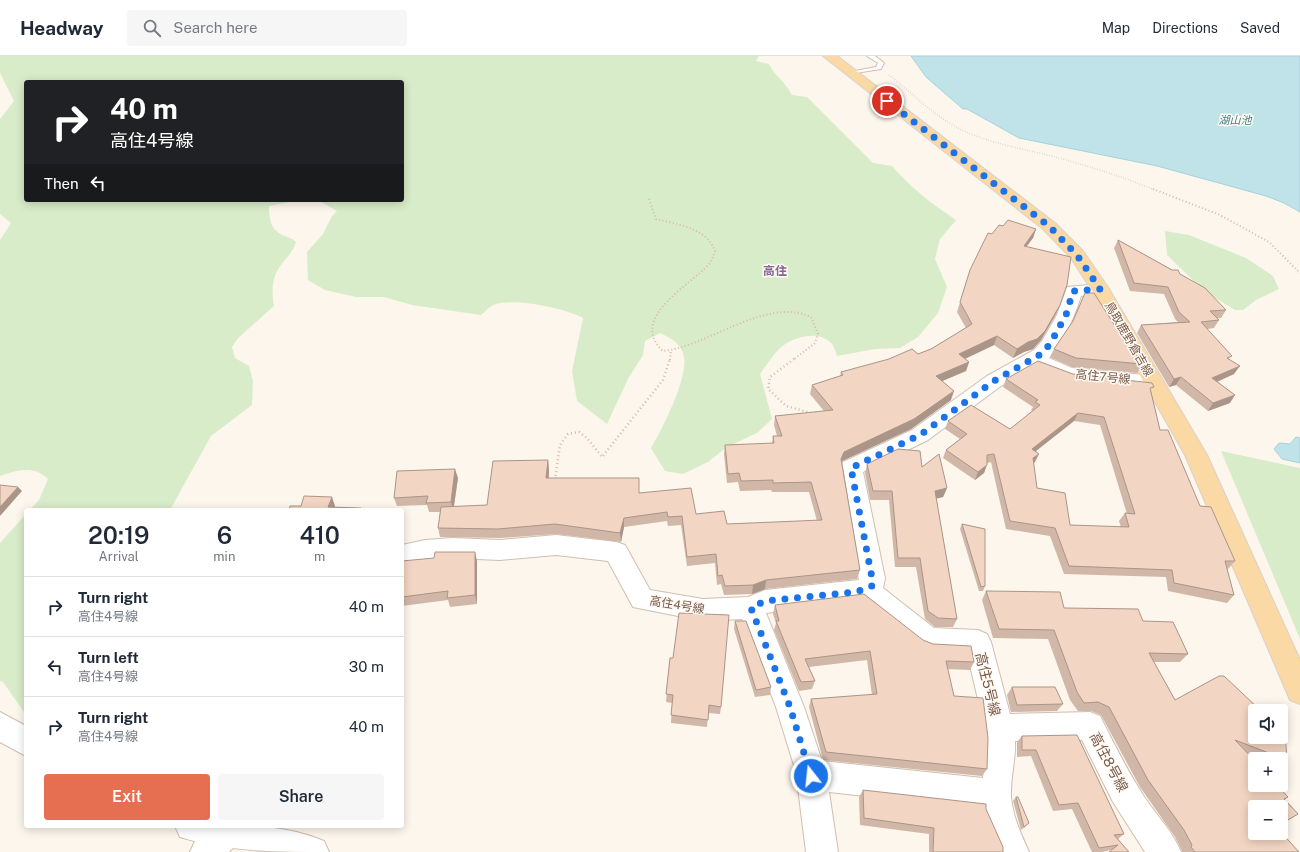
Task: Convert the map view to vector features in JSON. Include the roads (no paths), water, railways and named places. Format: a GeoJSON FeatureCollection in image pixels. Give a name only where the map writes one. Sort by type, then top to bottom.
{"type":"FeatureCollection","features":[{"type":"Feature","properties":{"kind":"main road","name":"鳥取鹿野倉吉線"},"geometry":{"type":"LineString","coordinates":[[829,56],[1049,226],[1077,255],[1100,289],[1196,455],[1300,691]]}},
{"type":"Feature","properties":{"kind":"street"},"geometry":{"type":"LineString","coordinates":[[865,590],[872,586],[872,578],[851,468],[920,435],[994,381],[1031,358],[1041,354],[1050,344],[1066,315],[1073,291],[1100,289]]}},
{"type":"Feature","properties":{"kind":"street","name":"高住7号線"},"geometry":{"type":"LineString","coordinates":[[1031,358],[1069,374],[1154,382]]}},
{"type":"Feature","properties":{"kind":"street","name":"高住4号線"},"geometry":{"type":"LineString","coordinates":[[404,554],[425,550],[453,548],[500,550],[556,545],[616,552],[642,599],[703,610],[751,608],[765,601],[865,590]]}},
{"type":"Feature","properties":{"kind":"street","name":"高住5号線"},"geometry":{"type":"LineString","coordinates":[[865,590],[929,639],[978,642],[999,728],[1001,756],[996,795],[998,815],[1013,852]]}},
{"type":"Feature","properties":{"kind":"street"},"geometry":{"type":"LineString","coordinates":[[751,608],[790,707],[811,776],[822,852]]}},
{"type":"Feature","properties":{"kind":"street"},"geometry":{"type":"LineString","coordinates":[[0,726],[24,741]]}},
{"type":"Feature","properties":{"kind":"street","name":"高住8号線"},"geometry":{"type":"LineString","coordinates":[[999,728],[1090,726],[1104,756],[1132,804],[1155,841],[1165,852]]}},
{"type":"Feature","properties":{"kind":"street"},"geometry":{"type":"LineString","coordinates":[[811,776],[996,795]]}},
{"type":"Feature","properties":{"kind":"street"},"geometry":{"type":"LineString","coordinates":[[196,828],[220,837],[313,852]]}},
{"type":"Feature","properties":{"kind":"lane"},"geometry":{"type":"LineString","coordinates":[[851,73],[879,68],[881,63],[877,58],[870,56]]}},
{"type":"Feature","properties":{"kind":"water","name":"湖山池"},"geometry":{"type":"Polygon","coordinates":[[[911,56],[1300,56],[1300,212],[1284,203],[1266,196],[1157,166],[1019,138],[967,109],[963,109],[926,77],[911,56]]]}},
{"type":"Feature","properties":{"kind":"water"},"geometry":{"type":"Polygon","coordinates":[[[1296,437],[1300,438],[1300,463],[1282,459],[1274,449],[1279,443],[1290,444],[1296,437]]]}},
{"type":"Feature","properties":{"kind":"district","name":"高住"},"geometry":{"type":"Point","coordinates":[775,271]}}]}
